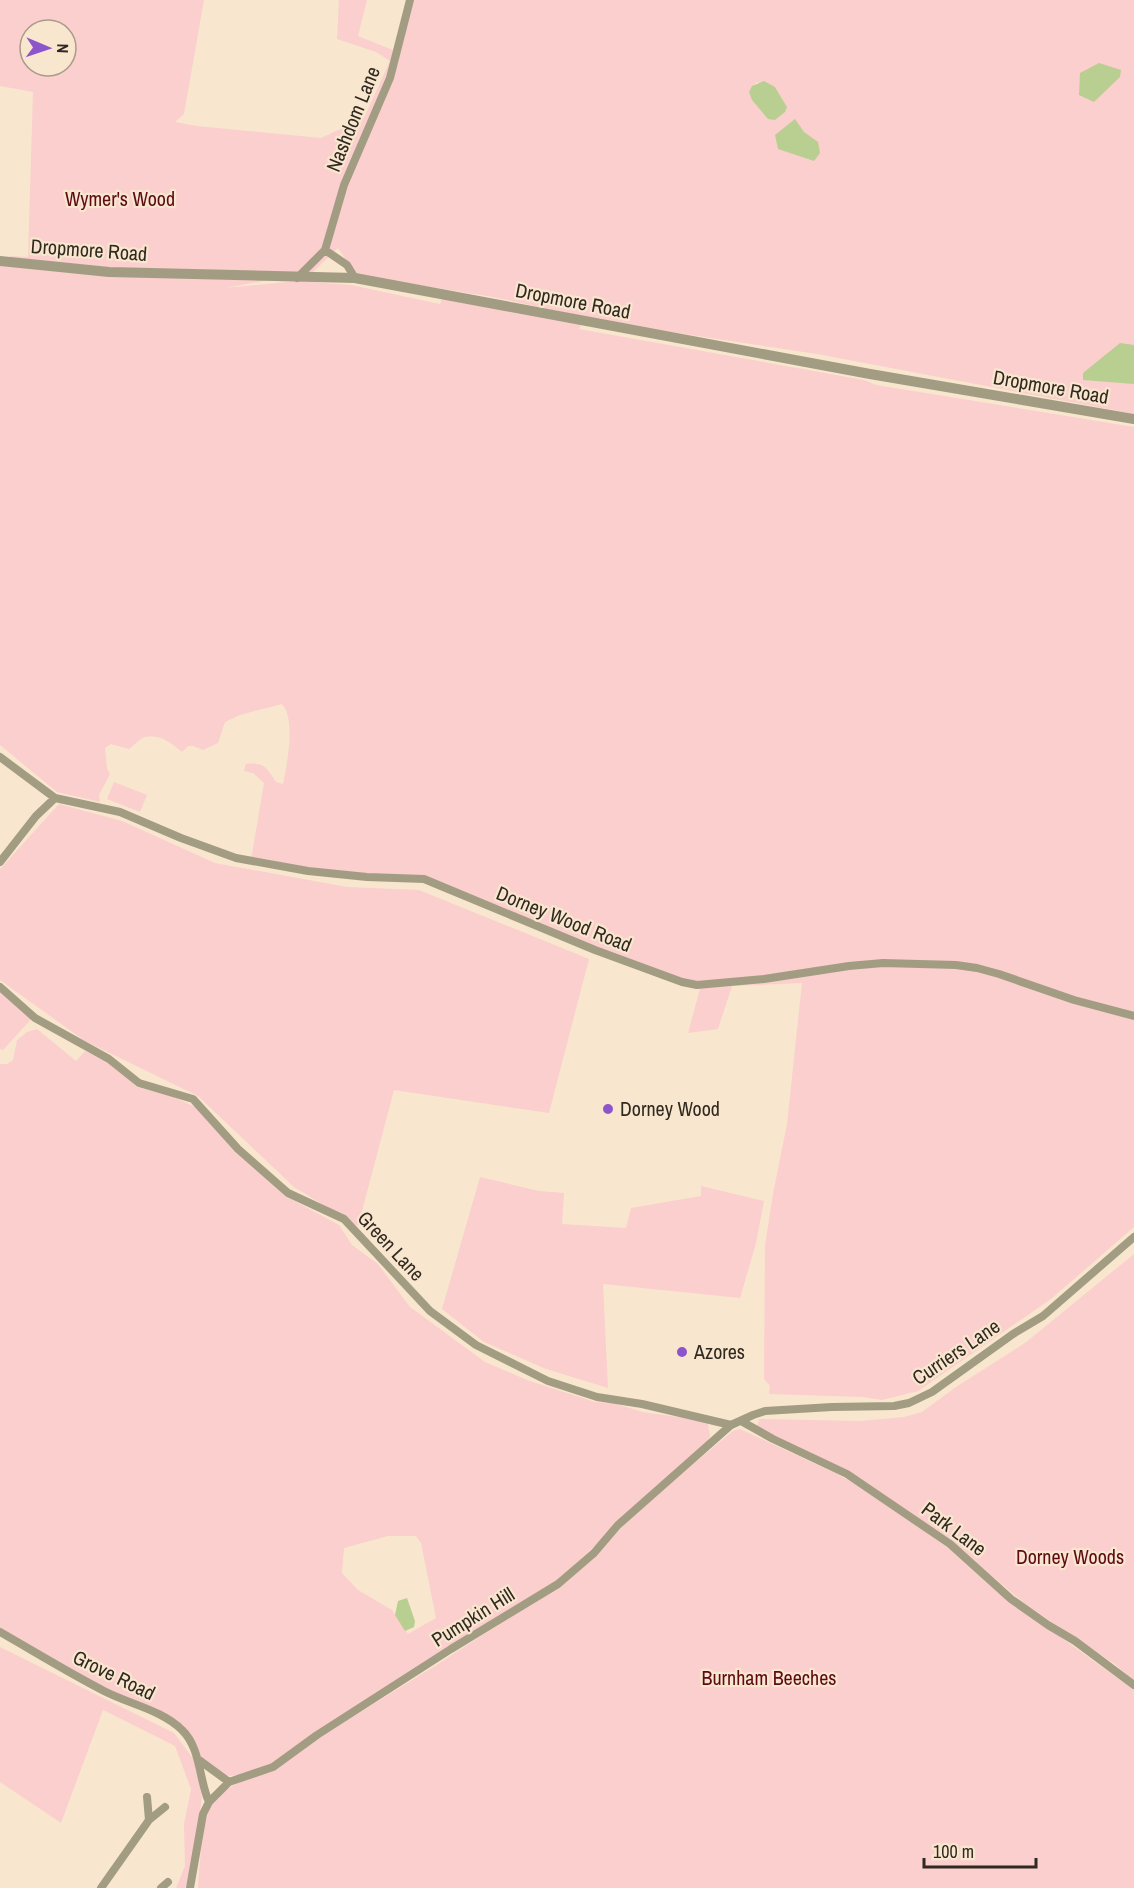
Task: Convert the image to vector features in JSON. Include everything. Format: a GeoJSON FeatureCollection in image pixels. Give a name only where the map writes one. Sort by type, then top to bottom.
{"type":"FeatureCollection","features":[{"type":"Feature","properties":{"kind":"street","name":"Nashdom Lane"},"geometry":{"type":"LineString","coordinates":[[297,278],[325,250],[344,185],[390,78],[410,0]]}},
{"type":"Feature","properties":{"kind":"street"},"geometry":{"type":"LineString","coordinates":[[325,250],[347,265],[355,278]]}},
{"type":"Feature","properties":{"kind":"street","name":"Dropmore Road"},"geometry":{"type":"LineString","coordinates":[[0,261],[110,272],[355,278],[870,374],[1134,419]]}},
{"type":"Feature","properties":{"kind":"street","name":"Dorney Wood Road"},"geometry":{"type":"LineString","coordinates":[[0,757],[55,798],[120,812],[236,858],[308,871],[367,878],[424,879],[595,950],[682,982],[697,985],[764,979],[883,963],[956,965],[999,974],[1074,1000],[1134,1016]]}},
{"type":"Feature","properties":{"kind":"street"},"geometry":{"type":"LineString","coordinates":[[0,862],[36,816],[55,798]]}},
{"type":"Feature","properties":{"kind":"street","name":"Green Lane"},"geometry":{"type":"LineString","coordinates":[[0,987],[35,1018],[109,1059],[139,1083],[193,1099],[238,1149],[279,1186],[288,1193],[344,1219],[430,1311],[476,1345],[548,1382],[567,1388],[597,1397],[642,1404],[731,1425]]}},
{"type":"Feature","properties":{"kind":"street","name":"Curriers Lane"},"geometry":{"type":"LineString","coordinates":[[731,1425],[765,1412],[832,1407],[894,1406],[909,1403],[932,1392],[1013,1334],[1043,1316],[1134,1237]]}},
{"type":"Feature","properties":{"kind":"street","name":"Park Lane"},"geometry":{"type":"LineString","coordinates":[[741,1420],[773,1439],[847,1474],[950,1544],[1011,1599],[1075,1641],[1134,1684]]}},
{"type":"Feature","properties":{"kind":"street","name":"Pumpkin Hill"},"geometry":{"type":"LineString","coordinates":[[209,1802],[229,1782],[273,1767],[317,1735],[558,1584],[594,1553],[618,1525],[731,1425]]}},
{"type":"Feature","properties":{"kind":"street","name":"Grove Road"},"geometry":{"type":"LineString","coordinates":[[0,1632],[106,1692],[161,1716],[183,1730],[199,1760],[205,1793],[209,1802]]}},
{"type":"Feature","properties":{"kind":"street","name":"Grove Road"},"geometry":{"type":"LineString","coordinates":[[199,1760],[229,1782]]}},
{"type":"Feature","properties":{"kind":"street"},"geometry":{"type":"LineString","coordinates":[[147,1797],[149,1820]]}},
{"type":"Feature","properties":{"kind":"street"},"geometry":{"type":"LineString","coordinates":[[190,1888],[203,1814],[209,1802]]}},
{"type":"Feature","properties":{"kind":"street"},"geometry":{"type":"LineString","coordinates":[[102,1888],[149,1820],[165,1807]]}},
{"type":"Feature","properties":{"kind":"green space","name":"Wymer's Wood"},"geometry":{"type":"Polygon","coordinates":[[[0,0],[204,0],[184,114],[175,122],[321,138],[364,118],[390,61],[376,52],[337,39],[339,0],[367,0],[358,36],[393,50],[411,0],[1134,0],[1134,414],[817,354],[612,323],[493,297],[356,275],[338,248],[313,272],[225,288],[297,281],[351,285],[440,304],[442,298],[583,322],[579,329],[864,380],[876,385],[1134,427],[1134,1227],[1051,1299],[918,1391],[882,1400],[863,1397],[769,1394],[770,1386],[764,1379],[765,1245],[787,1124],[802,983],[732,986],[718,1029],[688,1033],[701,985],[651,972],[424,879],[367,877],[251,860],[264,783],[253,773],[244,771],[246,764],[261,765],[267,769],[276,782],[283,784],[290,731],[289,720],[282,704],[240,715],[225,722],[218,743],[203,750],[188,746],[182,752],[163,739],[152,736],[141,739],[129,749],[111,744],[105,748],[107,769],[110,774],[99,795],[100,802],[57,792],[0,745],[0,265],[11,256],[28,257],[33,92],[0,86],[0,0]],[[757,82],[749,92],[787,107],[775,87],[757,82]]]}},
{"type":"Feature","properties":{"kind":"green space"},"geometry":{"type":"Polygon","coordinates":[[[114,782],[147,795],[140,812],[107,799],[114,782]]]}},
{"type":"Feature","properties":{"kind":"green space"},"geometry":{"type":"Polygon","coordinates":[[[59,804],[122,821],[215,863],[347,887],[419,890],[589,959],[549,1113],[394,1090],[358,1226],[294,1187],[198,1096],[85,1041],[0,980],[0,869],[59,804]]]}},
{"type":"Feature","properties":{"kind":"green space"},"geometry":{"type":"Polygon","coordinates":[[[0,991],[33,1017],[3,1050],[0,1049],[0,991]]]}},
{"type":"Feature","properties":{"kind":"green space"},"geometry":{"type":"Polygon","coordinates":[[[37,1029],[76,1061],[85,1051],[109,1063],[137,1087],[174,1097],[197,1108],[251,1166],[285,1196],[339,1225],[352,1245],[378,1264],[410,1307],[485,1362],[527,1380],[595,1402],[613,1403],[643,1412],[699,1420],[708,1424],[710,1436],[707,1443],[552,1585],[268,1766],[245,1775],[225,1776],[202,1760],[177,1722],[126,1703],[0,1635],[0,1064],[7,1064],[13,1060],[17,1040],[27,1032],[37,1029]],[[388,1536],[344,1548],[342,1573],[358,1590],[392,1610],[408,1634],[436,1618],[421,1543],[416,1536],[388,1536]]]}},
{"type":"Feature","properties":{"kind":"green space"},"geometry":{"type":"Polygon","coordinates":[[[480,1177],[539,1191],[564,1193],[562,1224],[626,1228],[631,1208],[701,1196],[701,1186],[764,1201],[756,1243],[740,1298],[603,1284],[608,1388],[546,1369],[484,1342],[442,1309],[480,1177]]]}},
{"type":"Feature","properties":{"kind":"green space","name":"Dorney Woods"},"geometry":{"type":"Polygon","coordinates":[[[1134,1254],[1134,1681],[1116,1665],[1028,1606],[907,1510],[757,1427],[759,1419],[861,1421],[904,1417],[922,1412],[956,1387],[1025,1343],[1134,1254]]]}},
{"type":"Feature","properties":{"kind":"green space","name":"Burnham Beeches"},"geometry":{"type":"Polygon","coordinates":[[[740,1429],[867,1490],[965,1560],[1002,1595],[1134,1690],[1134,1888],[198,1888],[206,1819],[212,1803],[223,1792],[435,1666],[564,1582],[597,1554],[641,1507],[733,1431],[740,1429]]]}},
{"type":"Feature","properties":{"kind":"green space"},"geometry":{"type":"Polygon","coordinates":[[[0,1647],[174,1733],[195,1761],[202,1798],[191,1873],[185,1888],[176,1888],[185,1866],[184,1824],[191,1789],[175,1746],[103,1710],[61,1823],[0,1782],[0,1647]]]}},
{"type":"Feature","properties":{"kind":"shaded area"},"geometry":{"type":"Polygon","coordinates":[[[1099,63],[1121,70],[1120,77],[1094,102],[1079,95],[1080,73],[1099,63]]]}},
{"type":"Feature","properties":{"kind":"shaded area"},"geometry":{"type":"Polygon","coordinates":[[[764,81],[775,87],[787,107],[785,112],[775,120],[768,119],[752,100],[749,92],[752,86],[764,81]]]}},
{"type":"Feature","properties":{"kind":"shaded area"},"geometry":{"type":"Polygon","coordinates":[[[795,119],[804,132],[818,142],[820,153],[814,161],[778,149],[775,135],[795,119]]]}},
{"type":"Feature","properties":{"kind":"shaded area"},"geometry":{"type":"Polygon","coordinates":[[[1120,343],[1134,345],[1134,384],[1083,380],[1083,373],[1120,343]]]}},
{"type":"Feature","properties":{"kind":"shaded area"},"geometry":{"type":"Polygon","coordinates":[[[407,1598],[415,1621],[414,1627],[405,1631],[395,1615],[398,1601],[407,1598]]]}},
{"type":"Feature","properties":{"kind":"place","name":"Dorney Wood"},"geometry":{"type":"Point","coordinates":[608,1109]}},
{"type":"Feature","properties":{"kind":"place","name":"Azores"},"geometry":{"type":"Point","coordinates":[682,1352]}}]}
